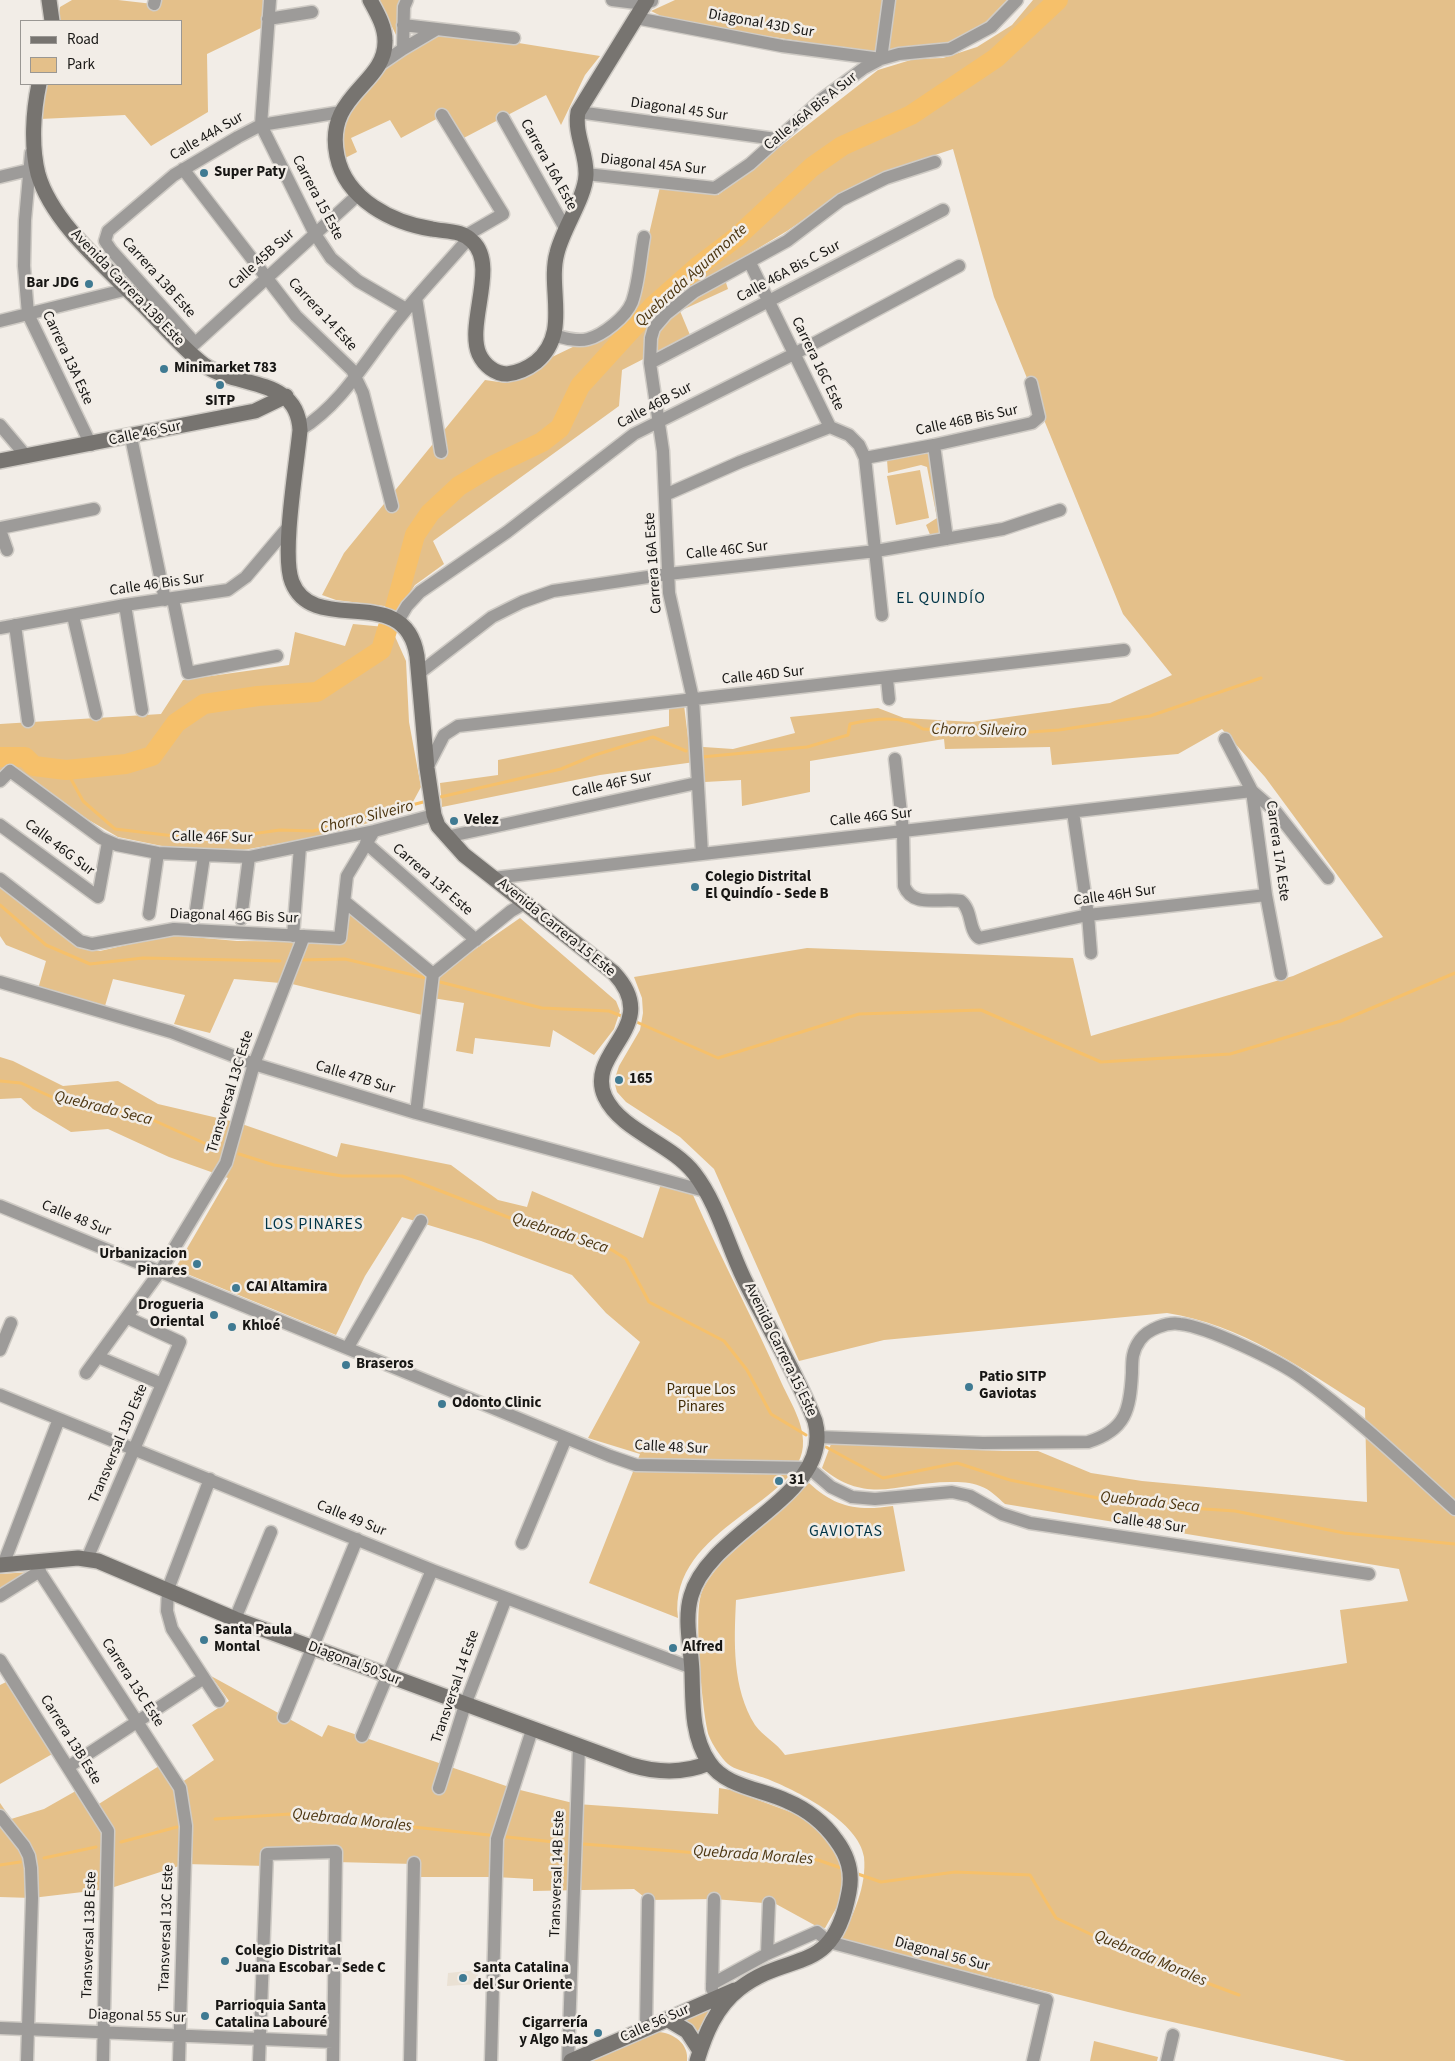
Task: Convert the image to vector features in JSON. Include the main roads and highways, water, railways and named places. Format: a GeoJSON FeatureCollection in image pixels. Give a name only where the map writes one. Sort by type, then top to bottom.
{"type":"FeatureCollection","features":[{"type":"Feature","properties":{"kind":"main road"},"geometry":{"type":"LineString","coordinates":[[50,0],[52,20]]}},
{"type":"Feature","properties":{"kind":"main road"},"geometry":{"type":"LineString","coordinates":[[370,0],[384,34],[385,49],[381,64],[352,95],[342,112],[335,139],[342,173],[358,194],[382,213],[395,219],[467,237],[479,248],[482,263],[478,349],[488,366],[507,374],[522,370],[535,363],[546,352],[553,336],[557,308],[554,261],[565,228],[584,185],[586,174],[576,125],[578,112],[648,1]]}},
{"type":"Feature","properties":{"kind":"main road","name":"Avenida Carrera 13B Este"},"geometry":{"type":"LineString","coordinates":[[39,85],[34,132],[39,175],[52,203],[78,237],[128,289],[214,371],[286,396]]}},
{"type":"Feature","properties":{"kind":"main road","name":"Avenida Carrera 15 Este"},"geometry":{"type":"LineString","coordinates":[[286,396],[297,410],[300,430],[290,525],[289,568],[292,583],[301,596],[314,605],[385,615],[398,621],[412,637],[418,674],[433,811],[446,837],[464,855],[614,973],[627,992],[629,1019],[605,1064],[601,1082],[605,1096],[618,1115],[684,1162],[705,1191],[743,1277],[810,1409],[818,1437],[818,1448],[809,1468],[789,1490],[717,1554],[698,1578],[690,1597],[688,1616],[696,1732],[709,1763],[726,1778],[789,1802],[809,1813],[833,1836],[850,1873],[842,1918],[823,1937],[810,1958],[767,1974],[741,1988],[718,2012],[698,2056]]}},
{"type":"Feature","properties":{"kind":"main road","name":"Calle 46 Sur"},"geometry":{"type":"LineString","coordinates":[[0,461],[255,412],[286,396]]}},
{"type":"Feature","properties":{"kind":"main road","name":"Diagonal 50 Sur"},"geometry":{"type":"LineString","coordinates":[[2,1565],[37,1567],[88,1559],[168,1589],[235,1619],[631,1765],[658,1771],[691,1769],[709,1763]]}},
{"type":"Feature","properties":{"kind":"main road","name":"Calle 56 Sur"},"geometry":{"type":"LineString","coordinates":[[569,2061],[667,2019],[712,1991],[741,1988]]}},
{"type":"Feature","properties":{"kind":"main road"},"geometry":{"type":"LineString","coordinates":[[667,2019],[687,2031],[698,2056]]}},
{"type":"Feature","properties":{"kind":"waterway","name":"Quebrada Aguamonte"},"geometry":{"type":"LineString","coordinates":[[395,608],[415,535],[430,513],[459,486],[492,466],[542,442],[560,428],[580,386],[653,306],[696,268],[738,236],[812,167],[842,146],[911,115],[996,58],[1058,0]]}},
{"type":"Feature","properties":{"kind":"waterway","name":"Quebrada Aguamonte"},"geometry":{"type":"LineString","coordinates":[[0,757],[25,757],[34,766],[66,770],[126,764],[152,756],[176,723],[204,704],[258,696],[317,692],[381,650],[388,627]]}},
{"type":"Feature","properties":{"kind":"waterway","name":"Chorro Silveiro"},"geometry":{"type":"LineString","coordinates":[[702,757],[807,747],[848,735],[850,724],[878,719],[906,721],[923,729],[1016,733],[1059,730],[1150,716],[1261,678]]}},
{"type":"Feature","properties":{"kind":"waterway","name":"Chorro Silveiro"},"geometry":{"type":"LineString","coordinates":[[436,798],[561,769],[595,755],[653,737],[686,751]]}},
{"type":"Feature","properties":{"kind":"waterway","name":"Chorro Silveiro"},"geometry":{"type":"LineString","coordinates":[[66,770],[83,801],[115,829],[208,840],[280,830],[313,831],[427,801]]}},
{"type":"Feature","properties":{"kind":"waterway"},"geometry":{"type":"LineString","coordinates":[[0,905],[46,945],[90,964],[143,958],[280,961]]}},
{"type":"Feature","properties":{"kind":"waterway"},"geometry":{"type":"LineString","coordinates":[[300,960],[345,959],[426,978]]}},
{"type":"Feature","properties":{"kind":"waterway"},"geometry":{"type":"LineString","coordinates":[[632,1020],[718,1058],[859,1014],[981,1010],[1101,1062],[1230,1054],[1341,1021],[1455,973]]}},
{"type":"Feature","properties":{"kind":"waterway"},"geometry":{"type":"LineString","coordinates":[[436,981],[542,1008],[609,1011],[624,1017]]}},
{"type":"Feature","properties":{"kind":"waterway","name":"Quebrada Seca"},"geometry":{"type":"LineString","coordinates":[[0,1081],[21,1083],[65,1103],[144,1116],[204,1143]]}},
{"type":"Feature","properties":{"kind":"waterway","name":"Quebrada Seca"},"geometry":{"type":"LineString","coordinates":[[239,1154],[274,1165],[342,1176],[402,1176],[523,1223],[612,1250],[626,1259],[649,1302],[724,1341],[747,1370],[771,1414],[806,1435]]}},
{"type":"Feature","properties":{"kind":"waterway","name":"Quebrada Seca"},"geometry":{"type":"LineString","coordinates":[[826,1447],[883,1478],[957,1463],[1010,1480],[1127,1504],[1235,1511],[1344,1533],[1455,1544]]}},
{"type":"Feature","properties":{"kind":"waterway","name":"Quebrada Morales"},"geometry":{"type":"LineString","coordinates":[[215,1819],[290,1814],[489,1835]]}},
{"type":"Feature","properties":{"kind":"waterway","name":"Quebrada Morales"},"geometry":{"type":"LineString","coordinates":[[121,1842],[177,1827]]}},
{"type":"Feature","properties":{"kind":"waterway","name":"Quebrada Morales"},"geometry":{"type":"LineString","coordinates":[[507,1837],[564,1843]]}},
{"type":"Feature","properties":{"kind":"waterway","name":"Quebrada Morales"},"geometry":{"type":"LineString","coordinates":[[583,1844],[737,1856],[795,1857],[818,1860],[844,1869]]}},
{"type":"Feature","properties":{"kind":"waterway","name":"Quebrada Morales"},"geometry":{"type":"LineString","coordinates":[[44,1858],[96,1847]]}},
{"type":"Feature","properties":{"kind":"waterway","name":"Quebrada Morales"},"geometry":{"type":"LineString","coordinates":[[0,1865],[20,1862]]}},
{"type":"Feature","properties":{"kind":"waterway","name":"Quebrada Morales"},"geometry":{"type":"LineString","coordinates":[[855,1873],[881,1882],[955,1872],[1030,1875],[1056,1918],[1146,1960],[1239,1995]]}},
{"type":"Feature","properties":{"kind":"place","name":"Super Paty"},"geometry":{"type":"Point","coordinates":[204,173]}},
{"type":"Feature","properties":{"kind":"place","name":"Bar JDG"},"geometry":{"type":"Point","coordinates":[89,284]}},
{"type":"Feature","properties":{"kind":"place","name":"Minimarket 783"},"geometry":{"type":"Point","coordinates":[164,369]}},
{"type":"Feature","properties":{"kind":"place","name":"SITP"},"geometry":{"type":"Point","coordinates":[220,385]}},
{"type":"Feature","properties":{"kind":"place","name":"Velez"},"geometry":{"type":"Point","coordinates":[454,821]}},
{"type":"Feature","properties":{"kind":"place","name":"Colegio Distrital El Quindío - Sede B"},"geometry":{"type":"Point","coordinates":[695,887]}},
{"type":"Feature","properties":{"kind":"place","name":"165"},"geometry":{"type":"Point","coordinates":[619,1080]}},
{"type":"Feature","properties":{"kind":"place","name":"Urbanizacion Pinares"},"geometry":{"type":"Point","coordinates":[197,1264]}},
{"type":"Feature","properties":{"kind":"place","name":"CAI Altamira"},"geometry":{"type":"Point","coordinates":[236,1288]}},
{"type":"Feature","properties":{"kind":"place","name":"Drogueria Oriental"},"geometry":{"type":"Point","coordinates":[214,1315]}},
{"type":"Feature","properties":{"kind":"place","name":"Khloé"},"geometry":{"type":"Point","coordinates":[232,1327]}},
{"type":"Feature","properties":{"kind":"place","name":"Braseros"},"geometry":{"type":"Point","coordinates":[346,1365]}},
{"type":"Feature","properties":{"kind":"place","name":"Patio SITP Gaviotas"},"geometry":{"type":"Point","coordinates":[969,1387]}},
{"type":"Feature","properties":{"kind":"place","name":"Odonto Clinic"},"geometry":{"type":"Point","coordinates":[442,1404]}},
{"type":"Feature","properties":{"kind":"place","name":"31"},"geometry":{"type":"Point","coordinates":[779,1481]}},
{"type":"Feature","properties":{"kind":"place","name":"Santa Paula Montal"},"geometry":{"type":"Point","coordinates":[204,1640]}},
{"type":"Feature","properties":{"kind":"place","name":"Alfred"},"geometry":{"type":"Point","coordinates":[673,1648]}},
{"type":"Feature","properties":{"kind":"place","name":"Colegio Distrital Juana Escobar - Sede C"},"geometry":{"type":"Point","coordinates":[225,1961]}},
{"type":"Feature","properties":{"kind":"place","name":"Santa Catalina del Sur Oriente"},"geometry":{"type":"Point","coordinates":[463,1978]}},
{"type":"Feature","properties":{"kind":"place","name":"Parrioquia Santa Catalina Labouré"},"geometry":{"type":"Point","coordinates":[205,2016]}},
{"type":"Feature","properties":{"kind":"place","name":"Cigarrería y Algo Mas"},"geometry":{"type":"Point","coordinates":[598,2033]}},
{"type":"Feature","properties":{"kind":"district","name":"EL QUINDÍO"},"geometry":{"type":"Point","coordinates":[941,599]}},
{"type":"Feature","properties":{"kind":"district","name":"LOS PINARES"},"geometry":{"type":"Point","coordinates":[314,1225]}},
{"type":"Feature","properties":{"kind":"district","name":"GAVIOTAS"},"geometry":{"type":"Point","coordinates":[846,1532]}},
{"type":"Feature","properties":{"kind":"park label","name":"Parque Los Pinares"},"geometry":{"type":"Point","coordinates":[701,1400]}}]}
